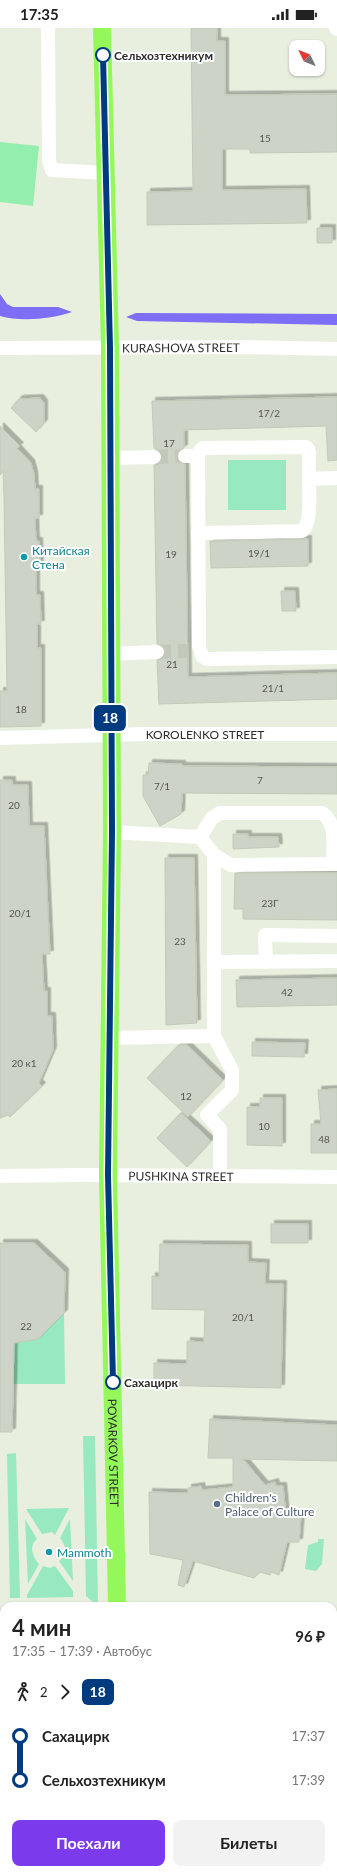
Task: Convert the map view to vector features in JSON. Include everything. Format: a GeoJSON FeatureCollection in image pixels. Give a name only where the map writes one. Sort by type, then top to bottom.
{"type":"FeatureCollection","features":[{"type":"Feature","properties":{"kind":"main road","name":"POYARKOV STREET"},"geometry":{"type":"LineString","coordinates":[[102,28],[110,348],[110,654],[112,832],[108,1038],[108,1175],[117,1602]]}},
{"type":"Feature","properties":{"kind":"street"},"geometry":{"type":"LineString","coordinates":[[48,28],[49,162],[52,170],[71,173],[106,173]]}},
{"type":"Feature","properties":{"kind":"street","name":"KURASHOVA STREET"},"geometry":{"type":"LineString","coordinates":[[0,348],[243,347],[337,349]]}},
{"type":"Feature","properties":{"kind":"street"},"geometry":{"type":"LineString","coordinates":[[198,533],[302,531],[305,529],[308,520],[309,479],[309,453],[306,447],[203,448],[198,453],[191,456],[198,533],[198,646],[194,651],[207,659],[337,657]]}},
{"type":"Feature","properties":{"kind":"street"},"geometry":{"type":"LineString","coordinates":[[110,458],[154,457]]}},
{"type":"Feature","properties":{"kind":"street"},"geometry":{"type":"LineString","coordinates":[[309,479],[337,478]]}},
{"type":"Feature","properties":{"kind":"street"},"geometry":{"type":"LineString","coordinates":[[110,654],[157,652]]}},
{"type":"Feature","properties":{"kind":"street","name":"KOROLENKO STREET"},"geometry":{"type":"LineString","coordinates":[[0,738],[111,735],[337,734]]}},
{"type":"Feature","properties":{"kind":"street"},"geometry":{"type":"LineString","coordinates":[[112,832],[200,838],[214,855],[231,865],[335,864],[333,824],[329,816],[322,812],[220,813],[212,818],[200,838]]}},
{"type":"Feature","properties":{"kind":"street"},"geometry":{"type":"LineString","coordinates":[[214,855],[214,1036],[232,1070],[232,1090],[207,1116],[220,1129],[220,1176]]}},
{"type":"Feature","properties":{"kind":"street"},"geometry":{"type":"LineString","coordinates":[[266,962],[265,935],[337,936]]}},
{"type":"Feature","properties":{"kind":"street"},"geometry":{"type":"LineString","coordinates":[[214,962],[337,961]]}},
{"type":"Feature","properties":{"kind":"street"},"geometry":{"type":"LineString","coordinates":[[108,1038],[214,1036]]}},
{"type":"Feature","properties":{"kind":"street","name":"PUSHKINA STREET"},"geometry":{"type":"LineString","coordinates":[[0,1176],[108,1175],[337,1177]]}},
{"type":"Feature","properties":{"kind":"green space"},"geometry":{"type":"Polygon","coordinates":[[[0,142],[39,146],[33,206],[0,202],[0,142]]]}},
{"type":"Feature","properties":{"kind":"green space"},"geometry":{"type":"Polygon","coordinates":[[[228,460],[286,460],[286,510],[228,510],[228,460]]]}},
{"type":"Feature","properties":{"kind":"green space"},"geometry":{"type":"Polygon","coordinates":[[[64,1313],[65,1384],[13,1384],[14,1343],[38,1339],[64,1313]]]}},
{"type":"Feature","properties":{"kind":"green space"},"geometry":{"type":"Polygon","coordinates":[[[83,1436],[95,1436],[98,1602],[93,1602],[86,1596],[83,1436]]]}},
{"type":"Feature","properties":{"kind":"green space"},"geometry":{"type":"Polygon","coordinates":[[[16,1453],[20,1598],[10,1598],[7,1454],[16,1453]]]}},
{"type":"Feature","properties":{"kind":"green space"},"geometry":{"type":"Polygon","coordinates":[[[69,1508],[55,1535],[52,1532],[42,1534],[26,1509],[69,1508]]]}},
{"type":"Feature","properties":{"kind":"green space"},"geometry":{"type":"Polygon","coordinates":[[[25,1519],[37,1539],[34,1542],[32,1552],[39,1564],[28,1584],[25,1519]]]}},
{"type":"Feature","properties":{"kind":"green space"},"geometry":{"type":"Polygon","coordinates":[[[70,1519],[73,1581],[59,1561],[65,1553],[64,1544],[60,1538],[70,1519]]]}},
{"type":"Feature","properties":{"kind":"green space"},"geometry":{"type":"Polygon","coordinates":[[[318,1539],[324,1539],[322,1564],[316,1571],[305,1569],[308,1545],[318,1542],[318,1539]]]}},
{"type":"Feature","properties":{"kind":"green space"},"geometry":{"type":"Polygon","coordinates":[[[43,1566],[50,1568],[55,1566],[73,1591],[73,1597],[27,1598],[27,1595],[43,1566]]]}},
{"type":"Feature","properties":{"kind":"shaded area"},"geometry":{"type":"Polygon","coordinates":[[[0,294],[7,304],[13,307],[58,307],[72,312],[36,319],[17,319],[0,316],[0,294]]]}},
{"type":"Feature","properties":{"kind":"shaded area"},"geometry":{"type":"Polygon","coordinates":[[[136,313],[337,314],[337,325],[137,321],[126,317],[136,313]]]}},
{"type":"Feature","properties":{"kind":"building"},"geometry":{"type":"Polygon","coordinates":[[[191,28],[217,28],[217,41],[225,41],[225,95],[337,94],[337,152],[250,153],[250,149],[222,149],[222,190],[306,189],[307,223],[147,225],[147,192],[193,191],[191,28]]]}},
{"type":"Feature","properties":{"kind":"building"},"geometry":{"type":"Polygon","coordinates":[[[317,228],[332,228],[332,243],[317,243],[317,228]]]}},
{"type":"Feature","properties":{"kind":"building"},"geometry":{"type":"Polygon","coordinates":[[[337,397],[337,460],[328,461],[326,426],[184,430],[184,448],[178,451],[177,456],[178,461],[185,464],[188,677],[337,673],[337,699],[159,704],[157,660],[162,659],[165,652],[164,647],[157,644],[154,465],[159,464],[162,457],[161,452],[154,448],[152,401],[337,397]]]}},
{"type":"Feature","properties":{"kind":"building"},"geometry":{"type":"Polygon","coordinates":[[[40,398],[44,403],[44,423],[36,432],[11,408],[19,399],[40,398]]]}},
{"type":"Feature","properties":{"kind":"building","name":"Китайская Стена"},"geometry":{"type":"Polygon","coordinates":[[[0,426],[20,446],[17,448],[31,463],[34,474],[35,489],[39,489],[39,518],[35,518],[36,541],[39,541],[40,570],[36,570],[36,595],[40,595],[41,624],[37,624],[37,648],[41,648],[41,726],[0,727],[0,691],[7,691],[4,497],[3,471],[0,475],[0,426]]]}},
{"type":"Feature","properties":{"kind":"building"},"geometry":{"type":"Polygon","coordinates":[[[308,539],[308,566],[211,568],[210,541],[308,539]]]}},
{"type":"Feature","properties":{"kind":"building"},"geometry":{"type":"Polygon","coordinates":[[[281,591],[295,591],[296,611],[282,611],[281,591]]]}},
{"type":"Feature","properties":{"kind":"building"},"geometry":{"type":"Polygon","coordinates":[[[149,763],[182,764],[182,766],[337,767],[337,794],[182,793],[181,814],[160,826],[143,796],[143,775],[148,775],[149,763]]]}},
{"type":"Feature","properties":{"kind":"building"},"geometry":{"type":"Polygon","coordinates":[[[0,780],[12,780],[12,785],[28,785],[29,826],[44,826],[50,954],[42,954],[44,991],[47,991],[47,1016],[52,1016],[53,1050],[39,1083],[42,1086],[10,1117],[8,1115],[0,1118],[0,780]]]}},
{"type":"Feature","properties":{"kind":"building"},"geometry":{"type":"Polygon","coordinates":[[[233,834],[248,834],[248,837],[278,837],[279,847],[233,849],[233,834]]]}},
{"type":"Feature","properties":{"kind":"building"},"geometry":{"type":"Polygon","coordinates":[[[165,858],[194,858],[197,1023],[166,1025],[165,858]]]}},
{"type":"Feature","properties":{"kind":"building"},"geometry":{"type":"Polygon","coordinates":[[[235,873],[337,873],[337,920],[243,919],[243,909],[234,909],[235,873]]]}},
{"type":"Feature","properties":{"kind":"building"},"geometry":{"type":"Polygon","coordinates":[[[337,978],[337,1005],[237,1007],[236,980],[337,978]]]}},
{"type":"Feature","properties":{"kind":"building"},"geometry":{"type":"Polygon","coordinates":[[[252,1042],[305,1043],[304,1057],[252,1056],[252,1042]]]}},
{"type":"Feature","properties":{"kind":"building"},"geometry":{"type":"Polygon","coordinates":[[[179,1045],[187,1045],[223,1080],[188,1117],[147,1078],[179,1045]]]}},
{"type":"Feature","properties":{"kind":"building"},"geometry":{"type":"Polygon","coordinates":[[[337,1089],[337,1153],[311,1153],[311,1124],[321,1124],[318,1090],[337,1089]]]}},
{"type":"Feature","properties":{"kind":"building"},"geometry":{"type":"Polygon","coordinates":[[[260,1098],[282,1098],[282,1146],[247,1145],[247,1107],[260,1107],[260,1098]]]}},
{"type":"Feature","properties":{"kind":"building"},"geometry":{"type":"Polygon","coordinates":[[[181,1113],[211,1141],[187,1167],[157,1138],[181,1113]]]}},
{"type":"Feature","properties":{"kind":"building"},"geometry":{"type":"Polygon","coordinates":[[[271,1224],[308,1224],[308,1243],[271,1243],[271,1224]]]}},
{"type":"Feature","properties":{"kind":"building"},"geometry":{"type":"Polygon","coordinates":[[[0,1243],[34,1243],[65,1272],[64,1313],[38,1339],[14,1343],[12,1432],[0,1432],[0,1243]]]}},
{"type":"Feature","properties":{"kind":"building"},"geometry":{"type":"Polygon","coordinates":[[[160,1244],[248,1245],[248,1262],[266,1263],[265,1284],[283,1284],[281,1388],[154,1385],[154,1363],[187,1364],[187,1341],[204,1342],[205,1310],[152,1309],[152,1276],[159,1277],[160,1244]]]}},
{"type":"Feature","properties":{"kind":"building","name":"Children's Palace of Culture"},"geometry":{"type":"Polygon","coordinates":[[[210,1419],[337,1425],[337,1461],[243,1459],[265,1485],[275,1482],[276,1486],[283,1486],[286,1516],[301,1515],[299,1542],[287,1542],[279,1575],[271,1572],[270,1575],[260,1572],[254,1578],[193,1561],[184,1587],[178,1585],[183,1560],[150,1554],[149,1492],[188,1493],[188,1488],[201,1486],[202,1490],[233,1487],[233,1458],[208,1458],[210,1419]]]}},
{"type":"Feature","properties":{"kind":"tunnel"},"geometry":{"type":"LineString","coordinates":[[154,457],[185,456]]}},
{"type":"Feature","properties":{"kind":"tunnel"},"geometry":{"type":"LineString","coordinates":[[157,652],[187,651]]}},
{"type":"Feature","properties":{"kind":"bus line","name":"18"},"geometry":{"type":"LineString","coordinates":[[103,55],[108,325],[110,348],[110,716],[112,832],[108,1038],[108,1175],[113,1382]]}},
{"type":"Feature","properties":{"kind":"place","name":"Сельхозтехникум"},"geometry":{"type":"Point","coordinates":[103,55]}},
{"type":"Feature","properties":{"kind":"place","name":"Китайская Стена"},"geometry":{"type":"Point","coordinates":[24,557]}},
{"type":"Feature","properties":{"kind":"place","name":"Сахацирк"},"geometry":{"type":"Point","coordinates":[113,1382]}},
{"type":"Feature","properties":{"kind":"place","name":"Children's Palace of Culture"},"geometry":{"type":"Point","coordinates":[217,1504]}},
{"type":"Feature","properties":{"kind":"place","name":"Mammoth"},"geometry":{"type":"Point","coordinates":[49,1552]}}]}
